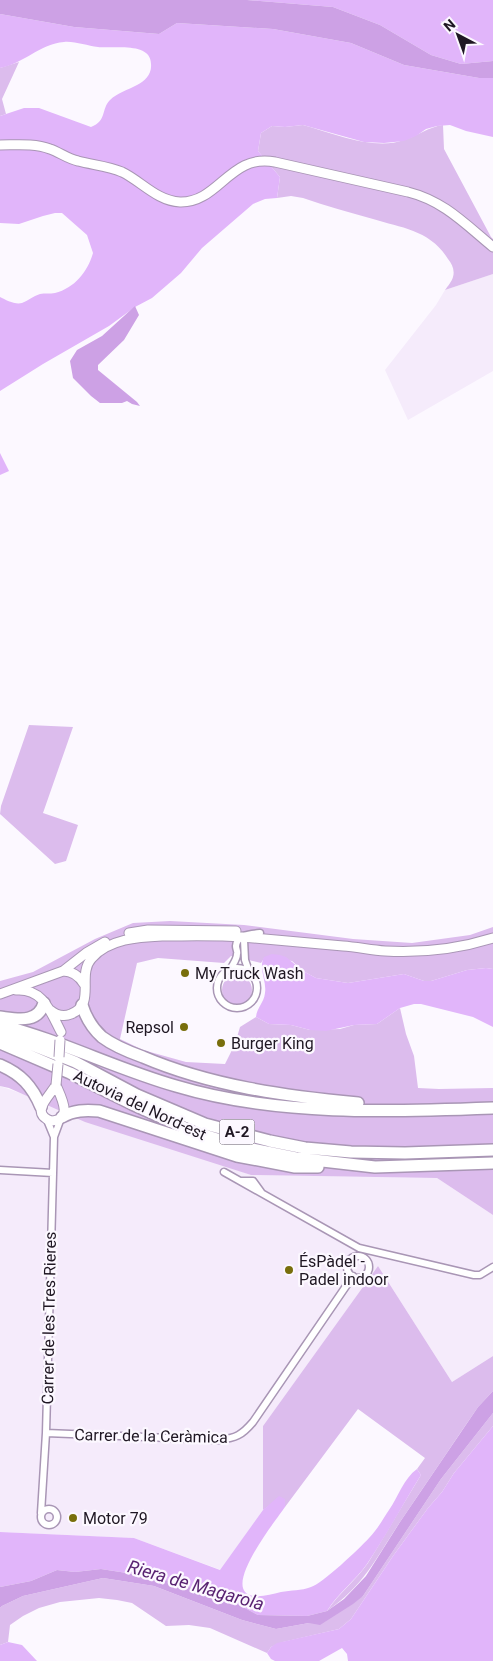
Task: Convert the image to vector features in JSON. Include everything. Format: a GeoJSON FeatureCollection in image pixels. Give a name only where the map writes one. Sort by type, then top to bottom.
{"type":"FeatureCollection","features":[{"type":"Feature","properties":{"kind":"highway"},"geometry":{"type":"LineString","coordinates":[[0,1018],[28,1019],[38,1014],[45,1004]]}},
{"type":"Feature","properties":{"kind":"highway"},"geometry":{"type":"LineString","coordinates":[[82,1006],[87,1020],[92,1027],[110,1042],[157,1063],[218,1081],[276,1094],[306,1098],[358,1103],[493,1108]]}},
{"type":"Feature","properties":{"kind":"highway"},"geometry":{"type":"LineString","coordinates":[[0,1024],[176,1086],[255,1103],[301,1108],[356,1110],[493,1108]]}},
{"type":"Feature","properties":{"kind":"highway","name":"Autovia del Nord-est"},"geometry":{"type":"LineString","coordinates":[[0,1032],[75,1062],[137,1095],[204,1124],[270,1141],[305,1148],[351,1152],[405,1153],[493,1150]]}},
{"type":"Feature","properties":{"kind":"highway","name":"Autovia del Nord-est"},"geometry":{"type":"LineString","coordinates":[[0,1043],[70,1073],[194,1132],[243,1147],[296,1158],[375,1167],[493,1163]]}},
{"type":"Feature","properties":{"kind":"highway"},"geometry":{"type":"LineString","coordinates":[[0,1065],[16,1072],[44,1103]]}},
{"type":"Feature","properties":{"kind":"highway"},"geometry":{"type":"LineString","coordinates":[[62,1118],[73,1112],[83,1110],[98,1111],[237,1156],[295,1167],[363,1169],[375,1167]]}},
{"type":"Feature","properties":{"kind":"main road"},"geometry":{"type":"LineString","coordinates":[[0,144],[43,147],[76,160],[110,168],[124,173],[162,198],[178,202],[196,199],[207,193],[242,166],[268,160],[428,198],[448,210],[493,247]]}},
{"type":"Feature","properties":{"kind":"main road"},"geometry":{"type":"LineString","coordinates":[[0,994],[63,971],[86,953],[105,942],[135,932],[148,930],[259,936],[385,951],[423,951],[465,945],[493,938]]}},
{"type":"Feature","properties":{"kind":"main road"},"geometry":{"type":"LineString","coordinates":[[56,1085],[44,1103],[42,1115],[47,1120],[54,1122],[62,1118],[65,1110],[56,1085],[61,1036],[72,1014],[82,1006],[86,993],[84,984],[86,969],[91,958],[102,950],[125,940],[140,937],[224,933],[241,937],[259,936]]}},
{"type":"Feature","properties":{"kind":"main road"},"geometry":{"type":"LineString","coordinates":[[63,971],[78,976],[84,984]]}},
{"type":"Feature","properties":{"kind":"main road"},"geometry":{"type":"LineString","coordinates":[[49,976],[43,985],[45,1004],[61,1036]]}},
{"type":"Feature","properties":{"kind":"main road"},"geometry":{"type":"LineString","coordinates":[[11,990],[30,991],[62,1015],[72,1014]]}},
{"type":"Feature","properties":{"kind":"main road"},"geometry":{"type":"LineString","coordinates":[[44,1103],[56,1098],[62,1102]]}},
{"type":"Feature","properties":{"kind":"street"},"geometry":{"type":"LineString","coordinates":[[224,933],[236,946],[237,954],[230,970],[222,976],[217,986],[218,993],[221,1001],[231,1007],[243,1008],[253,1001],[257,990],[245,960],[244,940],[241,937],[236,946]]}},
{"type":"Feature","properties":{"kind":"street"},"geometry":{"type":"LineString","coordinates":[[245,948],[259,936]]}},
{"type":"Feature","properties":{"kind":"street"},"geometry":{"type":"LineString","coordinates":[[230,970],[241,969],[250,974]]}},
{"type":"Feature","properties":{"kind":"street","name":"Carrer de les Tres Rieres"},"geometry":{"type":"LineString","coordinates":[[41,1513],[46,1433],[54,1137],[62,1118]]}},
{"type":"Feature","properties":{"kind":"street","name":"Carrer de les Tres Rieres"},"geometry":{"type":"LineString","coordinates":[[47,1120],[54,1137]]}},
{"type":"Feature","properties":{"kind":"street"},"geometry":{"type":"LineString","coordinates":[[0,1170],[53,1173]]}},
{"type":"Feature","properties":{"kind":"street"},"geometry":{"type":"LineString","coordinates":[[224,1172],[364,1250],[462,1273],[480,1275],[493,1267]]}},
{"type":"Feature","properties":{"kind":"street","name":"Carrer de la Ceràmica"},"geometry":{"type":"LineString","coordinates":[[46,1433],[219,1440],[236,1437],[253,1422],[352,1276]]}},
{"type":"Feature","properties":{"kind":"street"},"geometry":{"type":"LineString","coordinates":[[42,1500],[55,1510],[57,1515],[56,1521],[52,1524],[44,1523],[41,1519],[41,1513],[45,1509],[50,1508]]}},
{"type":"Feature","properties":{"kind":"shaded area"},"geometry":{"type":"Polygon","coordinates":[[[0,0],[247,0],[333,7],[380,25],[431,55],[461,64],[493,61],[493,78],[479,78],[404,65],[351,43],[273,29],[177,23],[159,34],[74,27],[0,14],[0,0]]]}},
{"type":"Feature","properties":{"kind":"shaded area"},"geometry":{"type":"Polygon","coordinates":[[[247,0],[493,0],[493,61],[461,64],[431,55],[380,25],[333,7],[247,0]]]}},
{"type":"Feature","properties":{"kind":"shaded area"},"geometry":{"type":"Polygon","coordinates":[[[0,14],[74,27],[159,34],[177,23],[273,29],[351,43],[404,65],[479,78],[493,78],[493,137],[450,125],[426,129],[404,141],[384,143],[364,142],[303,125],[272,126],[261,133],[258,151],[280,177],[277,198],[265,199],[253,204],[202,248],[181,273],[152,298],[0,391],[0,297],[19,303],[40,294],[62,291],[80,278],[88,266],[93,253],[87,235],[62,213],[43,216],[19,224],[0,223],[0,116],[24,108],[39,108],[91,127],[102,118],[107,103],[110,100],[119,93],[134,87],[147,77],[151,64],[145,52],[138,49],[98,47],[64,42],[47,46],[16,63],[0,68],[0,14]]]}},
{"type":"Feature","properties":{"kind":"shaded area"},"geometry":{"type":"Polygon","coordinates":[[[19,62],[2,99],[6,114],[0,116],[0,68],[19,62]]]}},
{"type":"Feature","properties":{"kind":"shaded area"},"geometry":{"type":"Polygon","coordinates":[[[303,125],[353,140],[392,143],[443,125],[444,149],[493,239],[493,274],[445,290],[452,279],[453,267],[441,249],[424,236],[405,228],[303,198],[291,196],[277,198],[280,177],[258,151],[261,133],[272,126],[303,125]]]}},
{"type":"Feature","properties":{"kind":"shaded area"},"geometry":{"type":"Polygon","coordinates":[[[493,274],[493,371],[408,420],[385,370],[436,305],[445,290],[493,274]]]}},
{"type":"Feature","properties":{"kind":"shaded area"},"geometry":{"type":"Polygon","coordinates":[[[135,306],[139,315],[124,340],[98,365],[98,370],[140,406],[127,401],[122,403],[100,403],[73,378],[70,361],[77,350],[102,336],[135,306]]]}},
{"type":"Feature","properties":{"kind":"shaded area"},"geometry":{"type":"Polygon","coordinates":[[[0,453],[9,471],[0,475],[0,453]]]}},
{"type":"Feature","properties":{"kind":"shaded area"},"geometry":{"type":"Polygon","coordinates":[[[29,725],[73,727],[43,813],[78,825],[66,861],[55,864],[0,814],[1,806],[29,725]]]}},
{"type":"Feature","properties":{"kind":"shaded area"},"geometry":{"type":"Polygon","coordinates":[[[170,921],[244,925],[353,939],[412,943],[470,935],[493,927],[493,969],[467,970],[431,981],[424,981],[404,974],[348,983],[316,978],[303,971],[292,961],[265,957],[261,963],[231,956],[224,963],[158,958],[137,963],[120,1039],[143,1050],[186,1062],[225,1064],[235,1044],[240,1027],[256,1017],[269,1024],[291,1025],[310,1030],[340,1029],[354,1025],[377,1024],[400,1008],[406,1034],[414,1056],[418,1088],[493,1088],[493,1215],[437,1178],[251,1175],[85,1122],[9,1088],[0,1086],[0,981],[33,972],[95,939],[133,923],[170,921]]]}},
{"type":"Feature","properties":{"kind":"shaded area"},"geometry":{"type":"Polygon","coordinates":[[[272,954],[286,957],[303,971],[316,978],[348,983],[404,974],[424,981],[431,981],[467,970],[493,969],[493,1027],[473,1017],[421,1004],[400,1008],[377,1024],[354,1025],[326,1031],[310,1030],[291,1025],[269,1024],[256,1017],[265,993],[262,962],[264,957],[272,954]]]}},
{"type":"Feature","properties":{"kind":"shaded area"},"geometry":{"type":"Polygon","coordinates":[[[237,975],[248,979],[252,990],[248,1001],[237,1005],[226,1001],[222,990],[226,979],[237,975]]]}},
{"type":"Feature","properties":{"kind":"shaded area"},"geometry":{"type":"Polygon","coordinates":[[[0,1086],[251,1175],[437,1178],[493,1215],[493,1356],[452,1382],[378,1266],[263,1426],[263,1510],[221,1570],[134,1538],[0,1532],[0,1086]]]}},
{"type":"Feature","properties":{"kind":"shaded area"},"geometry":{"type":"Polygon","coordinates":[[[378,1266],[452,1382],[493,1356],[493,1391],[478,1407],[361,1580],[327,1611],[368,1563],[421,1475],[417,1469],[425,1458],[358,1409],[285,1507],[285,1499],[263,1510],[263,1426],[378,1266]]]}},
{"type":"Feature","properties":{"kind":"shaded area"},"geometry":{"type":"Polygon","coordinates":[[[493,1391],[493,1413],[441,1479],[363,1596],[320,1625],[309,1623],[276,1629],[242,1620],[154,1586],[103,1578],[23,1596],[0,1608],[0,1587],[31,1581],[57,1570],[75,1572],[101,1569],[159,1578],[226,1598],[258,1615],[307,1616],[327,1611],[344,1599],[366,1576],[478,1407],[493,1391]]]}},
{"type":"Feature","properties":{"kind":"shaded area"},"geometry":{"type":"Polygon","coordinates":[[[493,1413],[493,1426],[428,1508],[351,1619],[339,1629],[283,1642],[271,1647],[267,1653],[210,1628],[189,1625],[166,1626],[132,1603],[99,1598],[60,1602],[39,1608],[10,1625],[8,1642],[0,1645],[0,1608],[2,1606],[23,1596],[103,1578],[154,1586],[242,1620],[276,1629],[309,1623],[363,1596],[441,1479],[493,1413]]]}},
{"type":"Feature","properties":{"kind":"shaded area"},"geometry":{"type":"Polygon","coordinates":[[[493,1426],[493,1661],[348,1661],[347,1654],[342,1648],[319,1661],[275,1661],[271,1659],[267,1653],[277,1643],[339,1629],[351,1619],[428,1508],[493,1426]]]}},
{"type":"Feature","properties":{"kind":"shaded area"},"geometry":{"type":"Polygon","coordinates":[[[417,1469],[421,1475],[374,1553],[327,1611],[307,1616],[258,1615],[225,1598],[159,1578],[101,1569],[75,1572],[57,1570],[31,1581],[0,1587],[0,1532],[134,1538],[220,1570],[263,1510],[279,1496],[285,1499],[285,1507],[253,1554],[246,1569],[243,1582],[245,1592],[254,1596],[261,1596],[300,1590],[316,1584],[332,1573],[372,1535],[405,1482],[417,1469]]]}},
{"type":"Feature","properties":{"kind":"shaded area"},"geometry":{"type":"Polygon","coordinates":[[[8,1642],[22,1645],[37,1661],[0,1661],[0,1645],[8,1642]]]}},
{"type":"Feature","properties":{"kind":"place","name":"My Truck Wash"},"geometry":{"type":"Point","coordinates":[185,973]}},
{"type":"Feature","properties":{"kind":"place","name":"Repsol"},"geometry":{"type":"Point","coordinates":[184,1027]}},
{"type":"Feature","properties":{"kind":"place","name":"Burger King"},"geometry":{"type":"Point","coordinates":[221,1043]}},
{"type":"Feature","properties":{"kind":"place","name":"ÉsPàdel - Padel indoor"},"geometry":{"type":"Point","coordinates":[289,1270]}},
{"type":"Feature","properties":{"kind":"place","name":"Motor 79"},"geometry":{"type":"Point","coordinates":[73,1518]}},
{"type":"Feature","properties":{"kind":"water label","name":"Riera de Magarola"},"geometry":{"type":"Point","coordinates":[196,1585]}}]}
